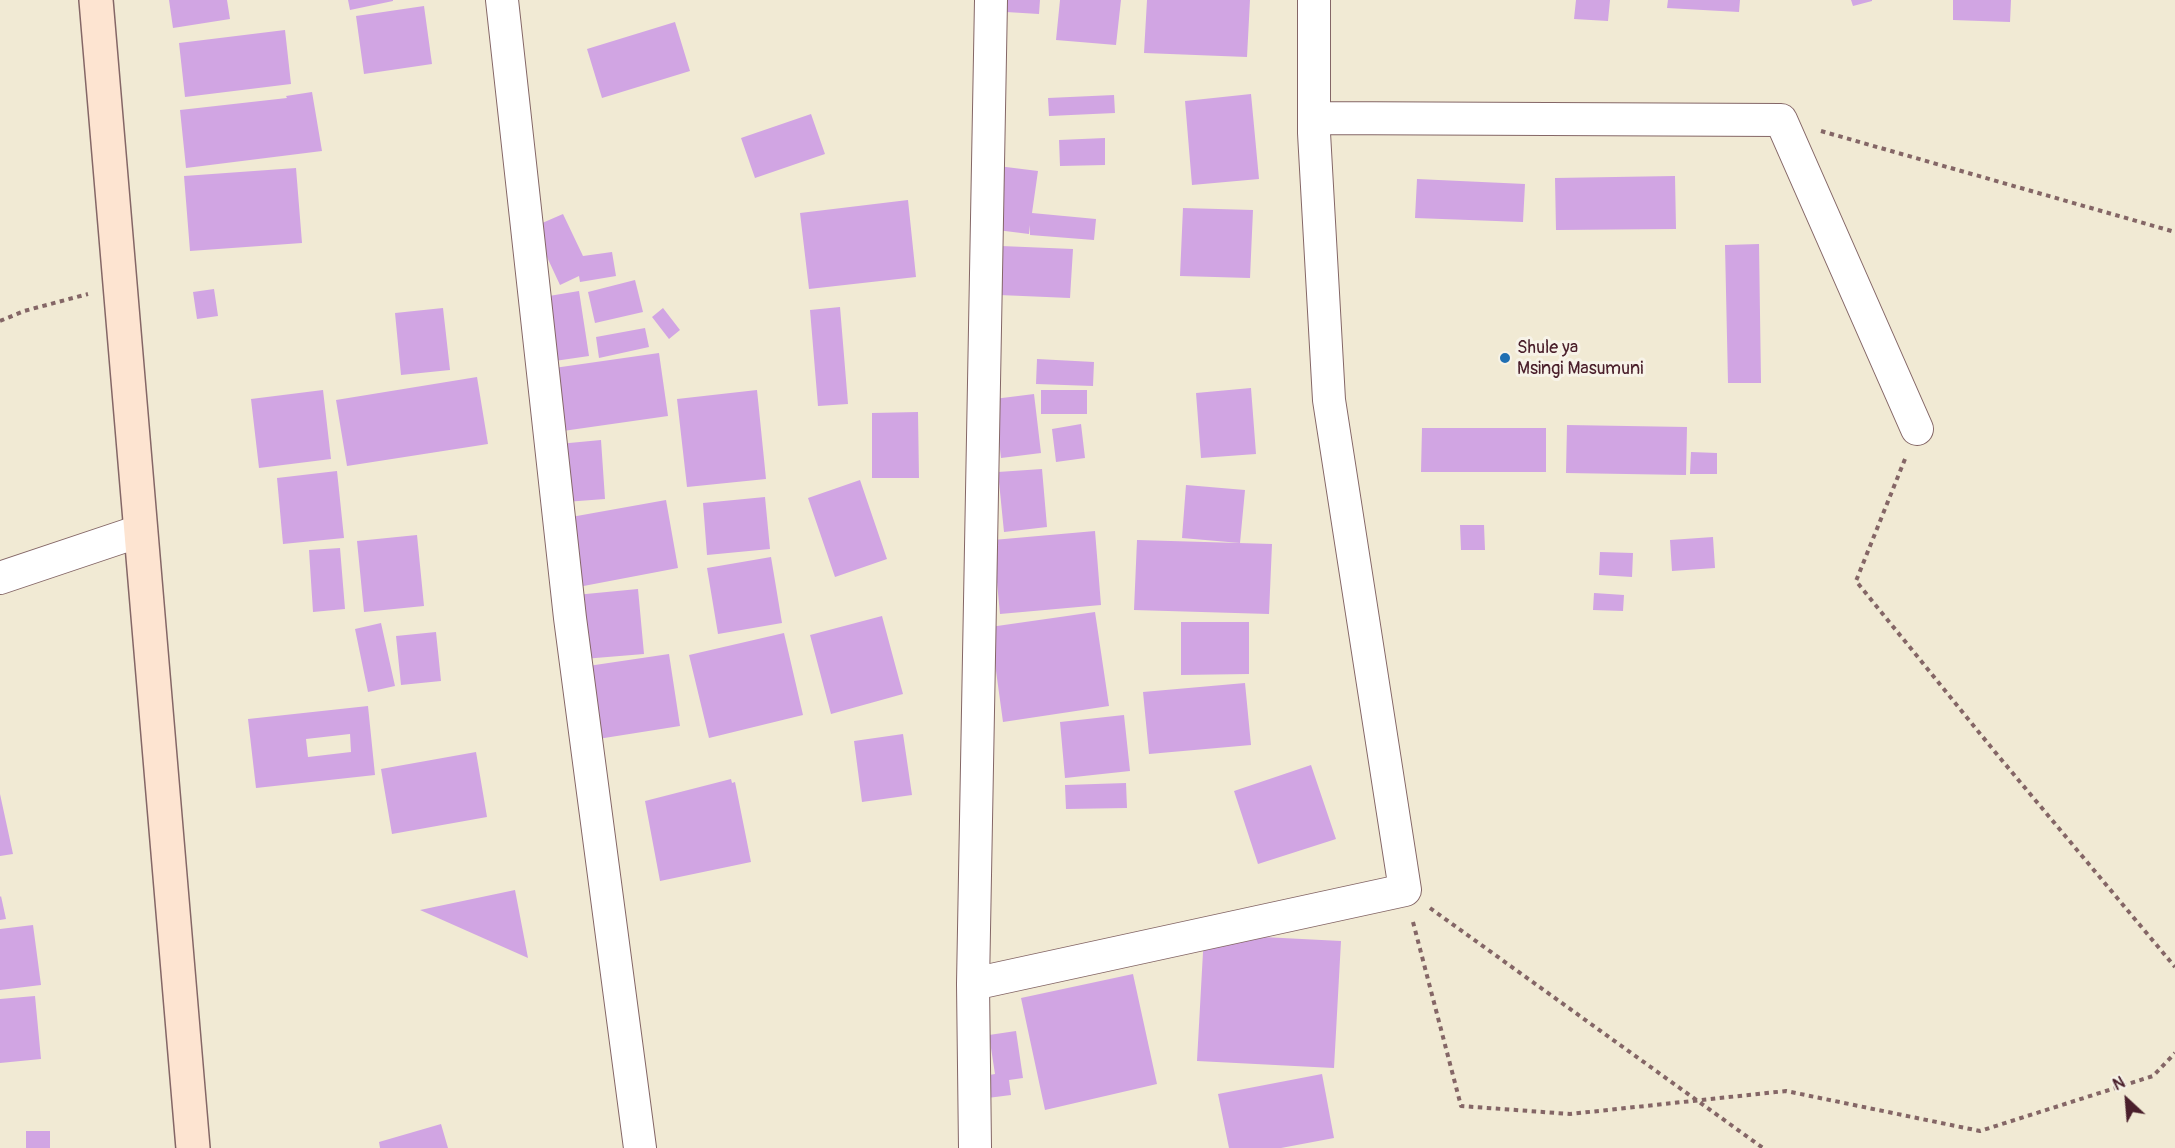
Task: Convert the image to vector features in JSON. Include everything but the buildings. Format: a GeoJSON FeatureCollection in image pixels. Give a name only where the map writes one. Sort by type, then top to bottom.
{"type":"FeatureCollection","features":[{"type":"Feature","properties":{"kind":"main road"},"geometry":{"type":"LineString","coordinates":[[96,0],[193,1148]]}},
{"type":"Feature","properties":{"kind":"street"},"geometry":{"type":"LineString","coordinates":[[502,0],[570,618],[640,1148]]}},
{"type":"Feature","properties":{"kind":"street"},"geometry":{"type":"LineString","coordinates":[[975,1148],[974,984],[991,0]]}},
{"type":"Feature","properties":{"kind":"street"},"geometry":{"type":"LineString","coordinates":[[974,984],[1405,890],[1329,400],[1314,118],[1314,0]]}},
{"type":"Feature","properties":{"kind":"street"},"geometry":{"type":"LineString","coordinates":[[1314,118],[1781,120],[1917,429]]}},
{"type":"Feature","properties":{"kind":"street"},"geometry":{"type":"LineString","coordinates":[[0,578],[140,531]]}},
{"type":"Feature","properties":{"kind":"path"},"geometry":{"type":"LineString","coordinates":[[1781,120],[2175,232]]}},
{"type":"Feature","properties":{"kind":"path"},"geometry":{"type":"LineString","coordinates":[[0,321],[24,311],[119,286]]}},
{"type":"Feature","properties":{"kind":"path"},"geometry":{"type":"LineString","coordinates":[[1917,429],[1856,581],[1995,752],[2175,966]]}},
{"type":"Feature","properties":{"kind":"path"},"geometry":{"type":"LineString","coordinates":[[1405,890],[1763,1148]]}},
{"type":"Feature","properties":{"kind":"path"},"geometry":{"type":"LineString","coordinates":[[1405,890],[1461,1107],[1570,1114],[1786,1091],[1980,1131],[2153,1076],[2175,1053]]}},
{"type":"Feature","properties":{"kind":"place","name":"Shule ya Msingi Masumuni"},"geometry":{"type":"Point","coordinates":[1505,358]}}]}
